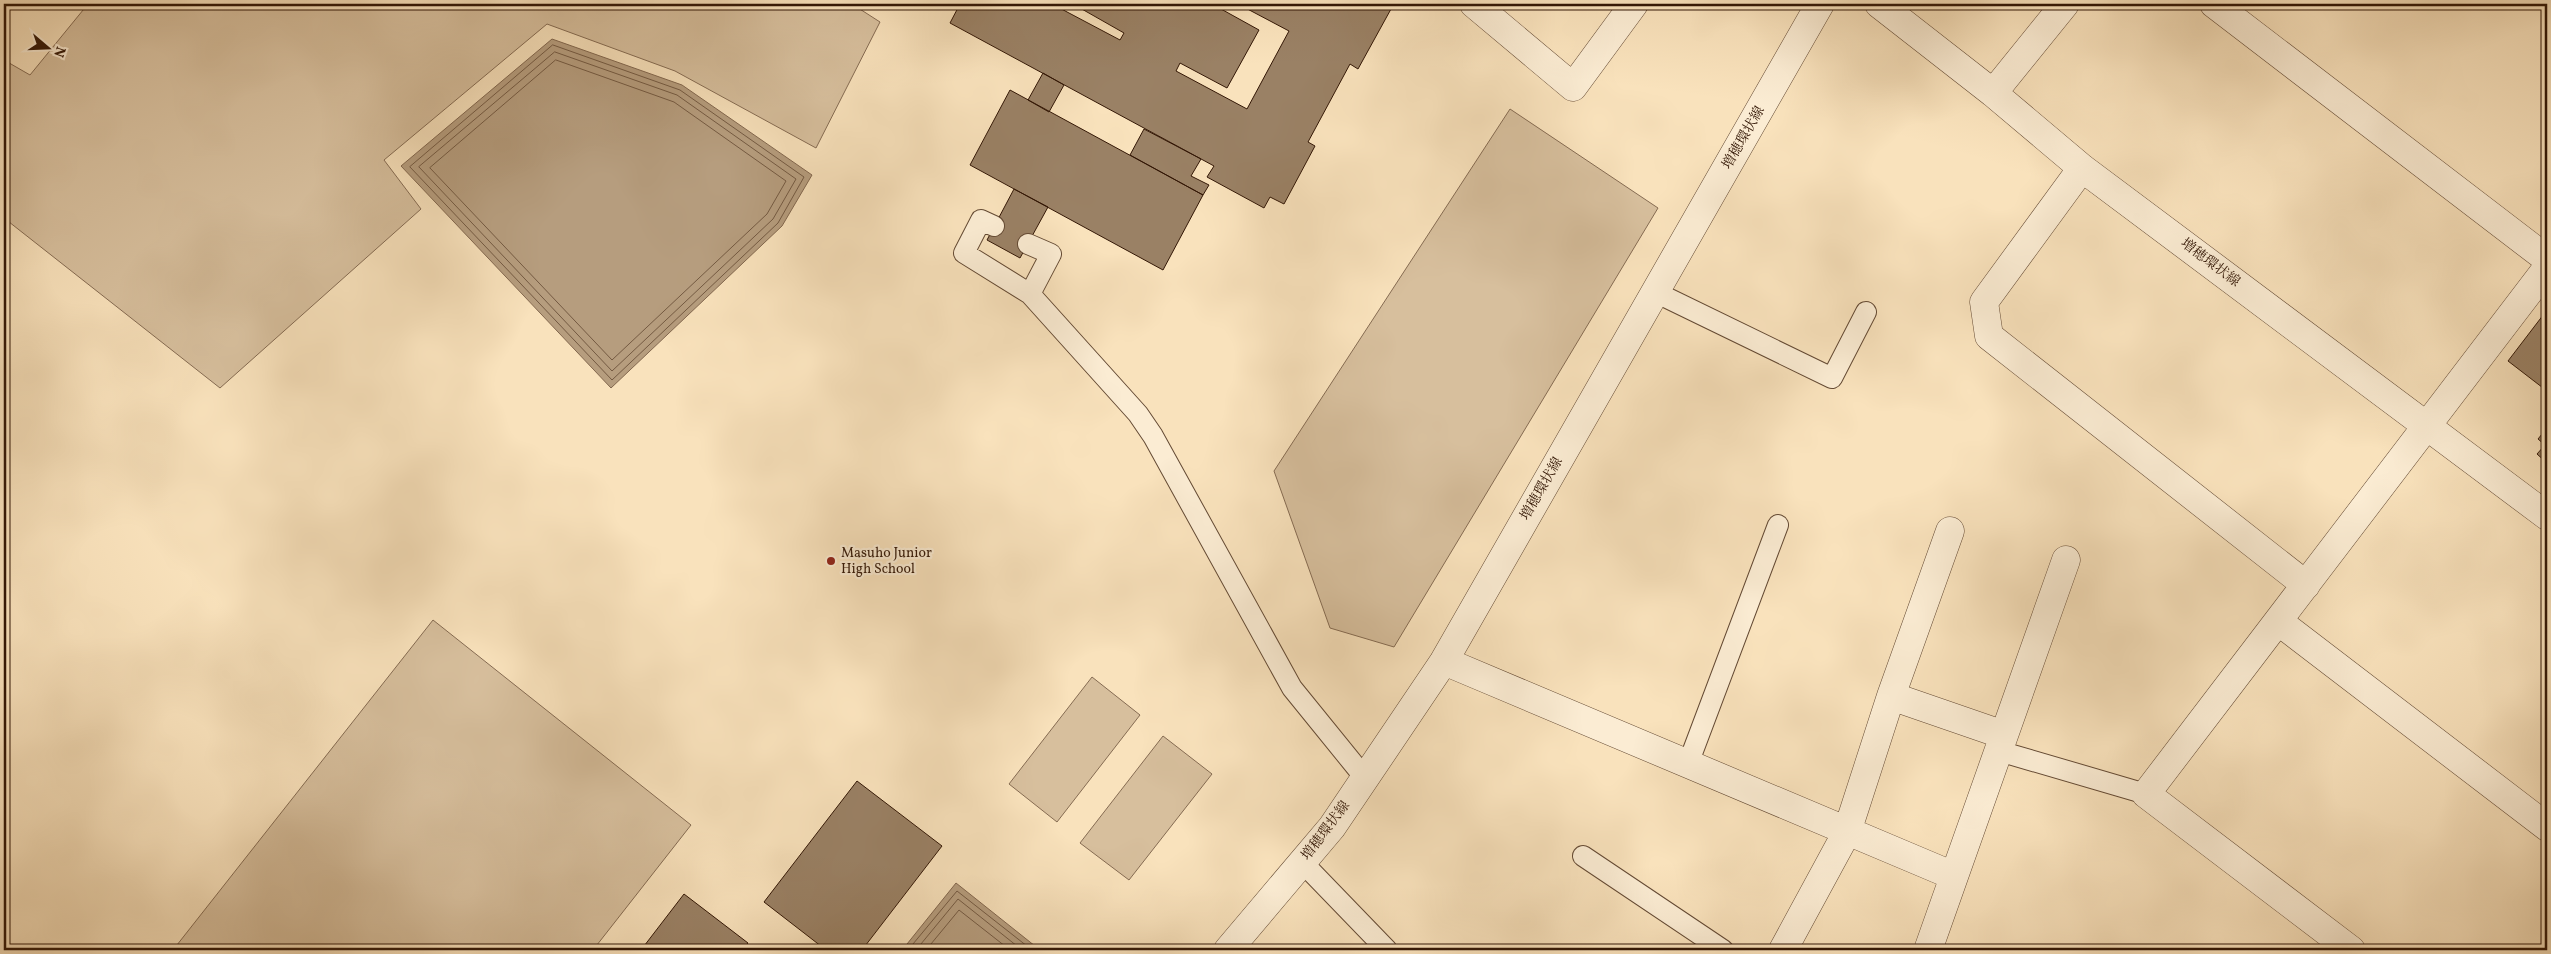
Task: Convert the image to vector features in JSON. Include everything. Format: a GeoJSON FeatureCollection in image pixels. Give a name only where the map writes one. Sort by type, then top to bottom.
{"type":"FeatureCollection","features":[{"type":"Feature","properties":{"kind":"street"},"geometry":{"type":"LineString","coordinates":[[1474,4],[1572,87],[1634,4]]}},
{"type":"Feature","properties":{"kind":"street","name":"増穂環状線"},"geometry":{"type":"LineString","coordinates":[[1228,950],[1332,827],[1444,661],[1820,4]]}},
{"type":"Feature","properties":{"kind":"street","name":"増穂環状線"},"geometry":{"type":"LineString","coordinates":[[1879,4],[1993,92],[2082,168],[2428,424],[2547,516]]}},
{"type":"Feature","properties":{"kind":"street"},"geometry":{"type":"LineString","coordinates":[[1993,92],[2065,4]]}},
{"type":"Feature","properties":{"kind":"street"},"geometry":{"type":"LineString","coordinates":[[2214,4],[2547,259]]}},
{"type":"Feature","properties":{"kind":"street"},"geometry":{"type":"LineString","coordinates":[[2082,168],[1984,302],[1989,336],[2306,585]]}},
{"type":"Feature","properties":{"kind":"street"},"geometry":{"type":"LineString","coordinates":[[2351,950],[2146,794],[2547,268]]}},
{"type":"Feature","properties":{"kind":"street"},"geometry":{"type":"LineString","coordinates":[[1783,950],[1847,832],[1891,696],[1950,531]]}},
{"type":"Feature","properties":{"kind":"street"},"geometry":{"type":"LineString","coordinates":[[1928,950],[2066,560]]}},
{"type":"Feature","properties":{"kind":"street"},"geometry":{"type":"LineString","coordinates":[[2278,621],[2547,827]]}},
{"type":"Feature","properties":{"kind":"street"},"geometry":{"type":"LineString","coordinates":[[1444,661],[1954,876]]}},
{"type":"Feature","properties":{"kind":"street"},"geometry":{"type":"LineString","coordinates":[[1891,696],[2001,743]]}},
{"type":"Feature","properties":{"kind":"lane"},"geometry":{"type":"LineString","coordinates":[[994,226],[981,220],[964,253],[1030,294],[1138,414],[1153,436],[1292,688],[1365,778]]}},
{"type":"Feature","properties":{"kind":"lane"},"geometry":{"type":"LineString","coordinates":[[1028,244],[1051,254],[1030,294]]}},
{"type":"Feature","properties":{"kind":"lane"},"geometry":{"type":"LineString","coordinates":[[1655,292],[1832,378],[1866,312]]}},
{"type":"Feature","properties":{"kind":"lane"},"geometry":{"type":"LineString","coordinates":[[1688,764],[1778,525]]}},
{"type":"Feature","properties":{"kind":"lane"},"geometry":{"type":"LineString","coordinates":[[2001,743],[2146,794]]}},
{"type":"Feature","properties":{"kind":"lane"},"geometry":{"type":"LineString","coordinates":[[1583,856],[1723,950]]}},
{"type":"Feature","properties":{"kind":"lane"},"geometry":{"type":"LineString","coordinates":[[1302,862],[1387,950]]}},
{"type":"Feature","properties":{"kind":"shaded area"},"geometry":{"type":"Polygon","coordinates":[[[88,4],[852,4],[880,22],[816,148],[675,71],[547,24],[384,160],[421,209],[220,388],[4,218],[4,60],[30,75],[88,4]]]}},
{"type":"Feature","properties":{"kind":"shaded area"},"geometry":{"type":"Polygon","coordinates":[[[1510,109],[1658,208],[1394,647],[1330,628],[1274,471],[1510,109]]]}},
{"type":"Feature","properties":{"kind":"shaded area"},"geometry":{"type":"Polygon","coordinates":[[[433,620],[691,825],[593,950],[173,950],[433,620]]]}},
{"type":"Feature","properties":{"kind":"shaded area"},"geometry":{"type":"Polygon","coordinates":[[[1092,677],[1140,715],[1057,822],[1009,784],[1092,677]]]}},
{"type":"Feature","properties":{"kind":"shaded area"},"geometry":{"type":"Polygon","coordinates":[[[1163,736],[1212,774],[1129,880],[1080,843],[1163,736]]]}},
{"type":"Feature","properties":{"kind":"water"},"geometry":{"type":"Polygon","coordinates":[[[552,39],[682,85],[812,175],[782,226],[611,388],[401,166],[552,39]]]}},
{"type":"Feature","properties":{"kind":"water"},"geometry":{"type":"Polygon","coordinates":[[[956,883],[1040,950],[903,949],[956,883]]]}},
{"type":"Feature","properties":{"kind":"building"},"geometry":{"type":"Polygon","coordinates":[[[960,4],[1052,4],[1120,40],[1124,33],[1073,4],[1212,4],[1259,30],[1227,88],[1180,63],[1176,71],[1247,109],[1289,31],[1238,4],[1381,4],[1391,9],[1358,69],[1350,64],[1308,142],[1315,146],[1284,204],[1270,197],[1264,208],[1207,177],[1214,166],[950,23],[960,4]]]}},
{"type":"Feature","properties":{"kind":"building"},"geometry":{"type":"Polygon","coordinates":[[[1043,73],[1064,85],[1049,112],[1028,100],[1043,73]]]}},
{"type":"Feature","properties":{"kind":"building"},"geometry":{"type":"Polygon","coordinates":[[[1010,90],[1203,195],[1163,270],[970,165],[1010,90]]]}},
{"type":"Feature","properties":{"kind":"building"},"geometry":{"type":"Polygon","coordinates":[[[1144,129],[1201,159],[1191,176],[1209,185],[1203,195],[1130,155],[1144,129]]]}},
{"type":"Feature","properties":{"kind":"building"},"geometry":{"type":"Polygon","coordinates":[[[1014,189],[1048,207],[1020,258],[987,240],[1014,189]]]}},
{"type":"Feature","properties":{"kind":"building"},"geometry":{"type":"Polygon","coordinates":[[[2547,310],[2547,391],[2508,361],[2547,310]]]}},
{"type":"Feature","properties":{"kind":"building"},"geometry":{"type":"Polygon","coordinates":[[[2547,428],[2547,463],[2537,454],[2545,445],[2538,439],[2547,428]]]}},
{"type":"Feature","properties":{"kind":"building"},"geometry":{"type":"Polygon","coordinates":[[[857,781],[942,846],[862,950],[826,950],[764,902],[857,781]]]}},
{"type":"Feature","properties":{"kind":"building"},"geometry":{"type":"Polygon","coordinates":[[[684,894],[748,943],[742,950],[641,950],[684,894]]]}},
{"type":"Feature","properties":{"kind":"building"},"geometry":{"type":"Polygon","coordinates":[[[5,944],[13,950],[4,950],[5,944]]]}},
{"type":"Feature","properties":{"kind":"place","name":"Masuho Junior High School"},"geometry":{"type":"Point","coordinates":[831,561]}}]}
